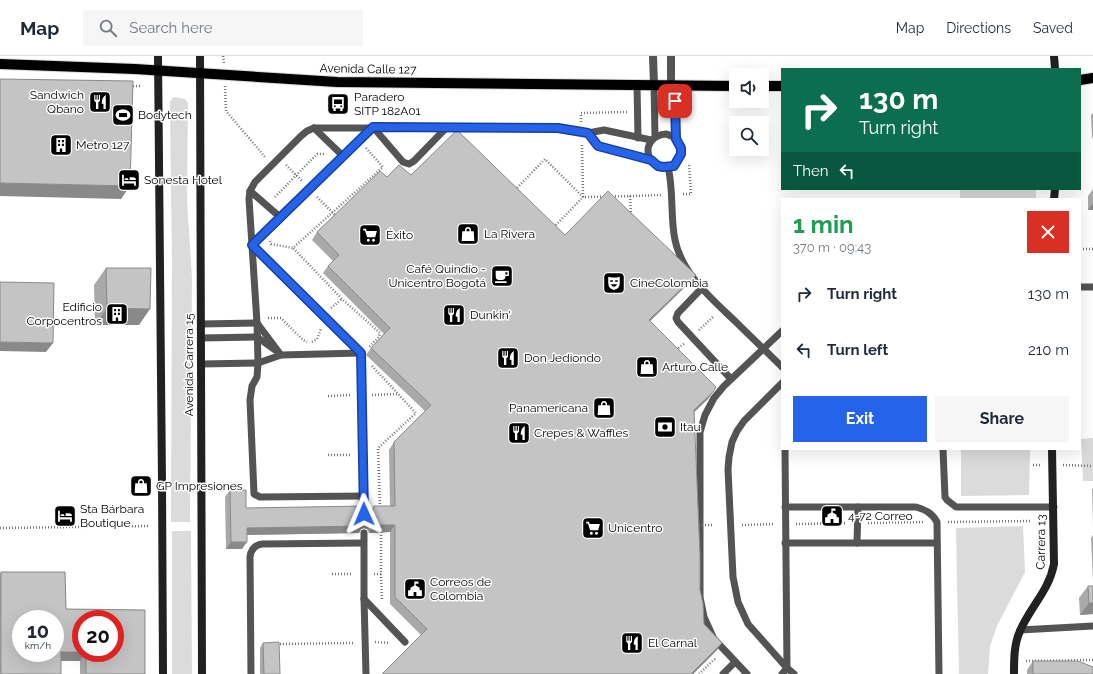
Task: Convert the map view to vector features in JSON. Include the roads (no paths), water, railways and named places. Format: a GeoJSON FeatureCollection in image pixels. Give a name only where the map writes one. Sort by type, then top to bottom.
{"type":"FeatureCollection","features":[{"type":"Feature","properties":{"kind":"main road"},"geometry":{"type":"LineString","coordinates":[[158,56],[163,674]]}},
{"type":"Feature","properties":{"kind":"main road","name":"Avenida Carrera 15"},"geometry":{"type":"LineString","coordinates":[[200,56],[202,674]]}},
{"type":"Feature","properties":{"kind":"main road"},"geometry":{"type":"LineString","coordinates":[[1054,56],[1055,68]]}},
{"type":"Feature","properties":{"kind":"main road","name":"Avenida Calle 127"},"geometry":{"type":"LineString","coordinates":[[0,64],[158,71],[345,82],[729,86]]}},
{"type":"Feature","properties":{"kind":"main road"},"geometry":{"type":"LineString","coordinates":[[1081,80],[1093,78]]}},
{"type":"Feature","properties":{"kind":"main road"},"geometry":{"type":"LineString","coordinates":[[769,86],[781,86]]}},
{"type":"Feature","properties":{"kind":"main road","name":"Carrera 13"},"geometry":{"type":"LineString","coordinates":[[1014,674],[1015,646],[1020,630],[1047,586],[1052,575],[1054,564],[1052,450]]}},
{"type":"Feature","properties":{"kind":"street"},"geometry":{"type":"LineString","coordinates":[[653,60],[654,85]]}},
{"type":"Feature","properties":{"kind":"street"},"geometry":{"type":"LineString","coordinates":[[671,60],[673,85]]}},
{"type":"Feature","properties":{"kind":"lane"},"geometry":{"type":"LineString","coordinates":[[637,85],[638,138]]}},
{"type":"Feature","properties":{"kind":"lane"},"geometry":{"type":"LineString","coordinates":[[651,160],[648,150],[653,139],[654,85]]}},
{"type":"Feature","properties":{"kind":"lane"},"geometry":{"type":"LineString","coordinates":[[588,133],[598,146],[651,160],[658,166],[674,166],[681,154],[681,148],[676,139],[673,85]]}},
{"type":"Feature","properties":{"kind":"lane"},"geometry":{"type":"LineString","coordinates":[[373,127],[403,162],[409,164],[414,161],[447,127]]}},
{"type":"Feature","properties":{"kind":"lane"},"geometry":{"type":"LineString","coordinates":[[252,245],[373,127]]}},
{"type":"Feature","properties":{"kind":"lane"},"geometry":{"type":"LineString","coordinates":[[364,496],[260,498],[254,494],[250,400],[252,386],[257,377],[258,363],[257,321],[249,199],[250,191],[255,182],[301,136],[314,128],[551,127],[588,133],[604,130],[638,138],[653,139],[660,135],[666,134],[676,139]]}},
{"type":"Feature","properties":{"kind":"lane"},"geometry":{"type":"LineString","coordinates":[[314,128],[343,156]]}},
{"type":"Feature","properties":{"kind":"lane"},"geometry":{"type":"LineString","coordinates":[[668,167],[671,181],[673,226],[677,249],[683,262],[702,288],[781,366]]}},
{"type":"Feature","properties":{"kind":"lane"},"geometry":{"type":"LineString","coordinates":[[250,191],[280,217]]}},
{"type":"Feature","properties":{"kind":"lane"},"geometry":{"type":"LineString","coordinates":[[252,245],[361,353],[364,514]]}},
{"type":"Feature","properties":{"kind":"lane"},"geometry":{"type":"LineString","coordinates":[[1081,287],[1093,287]]}},
{"type":"Feature","properties":{"kind":"lane"},"geometry":{"type":"LineString","coordinates":[[702,288],[678,313],[676,318],[731,379]]}},
{"type":"Feature","properties":{"kind":"lane"},"geometry":{"type":"LineString","coordinates":[[201,324],[257,321]]}},
{"type":"Feature","properties":{"kind":"lane"},"geometry":{"type":"LineString","coordinates":[[257,321],[281,354]]}},
{"type":"Feature","properties":{"kind":"lane"},"geometry":{"type":"LineString","coordinates":[[747,674],[714,639],[708,629],[704,617],[700,597],[700,432],[705,415],[714,398],[762,348],[781,332]]}},
{"type":"Feature","properties":{"kind":"lane"},"geometry":{"type":"LineString","coordinates":[[201,338],[257,337],[281,354]]}},
{"type":"Feature","properties":{"kind":"lane"},"geometry":{"type":"LineString","coordinates":[[201,364],[258,363],[281,354],[361,353]]}},
{"type":"Feature","properties":{"kind":"lane"},"geometry":{"type":"LineString","coordinates":[[781,384],[744,421],[737,431],[732,442],[728,469],[733,577],[738,602],[748,624],[794,674]]}},
{"type":"Feature","properties":{"kind":"lane"},"geometry":{"type":"LineString","coordinates":[[782,674],[787,668],[785,450]]}},
{"type":"Feature","properties":{"kind":"lane"},"geometry":{"type":"LineString","coordinates":[[943,450],[944,496],[952,505],[971,507],[1054,507]]}},
{"type":"Feature","properties":{"kind":"lane"},"geometry":{"type":"LineString","coordinates":[[785,507],[916,507],[934,516],[937,522],[940,674]]}},
{"type":"Feature","properties":{"kind":"lane"},"geometry":{"type":"LineString","coordinates":[[857,543],[858,507]]}},
{"type":"Feature","properties":{"kind":"lane"},"geometry":{"type":"LineString","coordinates":[[364,533],[366,674]]}},
{"type":"Feature","properties":{"kind":"lane"},"geometry":{"type":"LineString","coordinates":[[251,674],[251,551],[262,544],[364,543]]}},
{"type":"Feature","properties":{"kind":"lane"},"geometry":{"type":"LineString","coordinates":[[785,543],[937,543]]}},
{"type":"Feature","properties":{"kind":"lane"},"geometry":{"type":"LineString","coordinates":[[364,599],[406,642]]}},
{"type":"Feature","properties":{"kind":"lane"},"geometry":{"type":"LineString","coordinates":[[1020,630],[1093,626]]}},
{"type":"Feature","properties":{"kind":"lane"},"geometry":{"type":"LineString","coordinates":[[723,674],[735,662]]}},
{"type":"Feature","properties":{"kind":"place","name":"Sandwich Qbano"},"geometry":{"type":"Point","coordinates":[100,102]}},
{"type":"Feature","properties":{"kind":"place","name":"Paradero SITP 182A01"},"geometry":{"type":"Point","coordinates":[338,104]}},
{"type":"Feature","properties":{"kind":"place","name":"Bodytech"},"geometry":{"type":"Point","coordinates":[123,115]}},
{"type":"Feature","properties":{"kind":"place","name":"Metro 127"},"geometry":{"type":"Point","coordinates":[61,145]}},
{"type":"Feature","properties":{"kind":"place","name":"Sonesta Hotel"},"geometry":{"type":"Point","coordinates":[129,180]}},
{"type":"Feature","properties":{"kind":"place","name":"La Rivera"},"geometry":{"type":"Point","coordinates":[468,234]}},
{"type":"Feature","properties":{"kind":"place","name":"Éxito"},"geometry":{"type":"Point","coordinates":[370,235]}},
{"type":"Feature","properties":{"kind":"place","name":"Café Quindío - Unicentro Bogotá"},"geometry":{"type":"Point","coordinates":[502,276]}},
{"type":"Feature","properties":{"kind":"place","name":"CineColombia"},"geometry":{"type":"Point","coordinates":[614,283]}},
{"type":"Feature","properties":{"kind":"place","name":"Edificio Corpocentros"},"geometry":{"type":"Point","coordinates":[117,314]}},
{"type":"Feature","properties":{"kind":"place","name":"Dunkin'"},"geometry":{"type":"Point","coordinates":[454,315]}},
{"type":"Feature","properties":{"kind":"place","name":"Don Jediondo"},"geometry":{"type":"Point","coordinates":[508,358]}},
{"type":"Feature","properties":{"kind":"place","name":"Arturo Calle"},"geometry":{"type":"Point","coordinates":[647,367]}},
{"type":"Feature","properties":{"kind":"place","name":"Panamericana"},"geometry":{"type":"Point","coordinates":[604,408]}},
{"type":"Feature","properties":{"kind":"place","name":"Itau"},"geometry":{"type":"Point","coordinates":[665,427]}},
{"type":"Feature","properties":{"kind":"place","name":"Crepes & Waffles"},"geometry":{"type":"Point","coordinates":[519,433]}},
{"type":"Feature","properties":{"kind":"place","name":"GP Impresiones"},"geometry":{"type":"Point","coordinates":[141,486]}},
{"type":"Feature","properties":{"kind":"place","name":"Sta Bárbara Boutique"},"geometry":{"type":"Point","coordinates":[65,516]}},
{"type":"Feature","properties":{"kind":"place","name":"4-72 Correo"},"geometry":{"type":"Point","coordinates":[832,516]}},
{"type":"Feature","properties":{"kind":"place","name":"Unicentro"},"geometry":{"type":"Point","coordinates":[593,528]}},
{"type":"Feature","properties":{"kind":"place","name":"Correos de Colombia"},"geometry":{"type":"Point","coordinates":[415,589]}},
{"type":"Feature","properties":{"kind":"place","name":"El Carnal"},"geometry":{"type":"Point","coordinates":[632,643]}}]}
